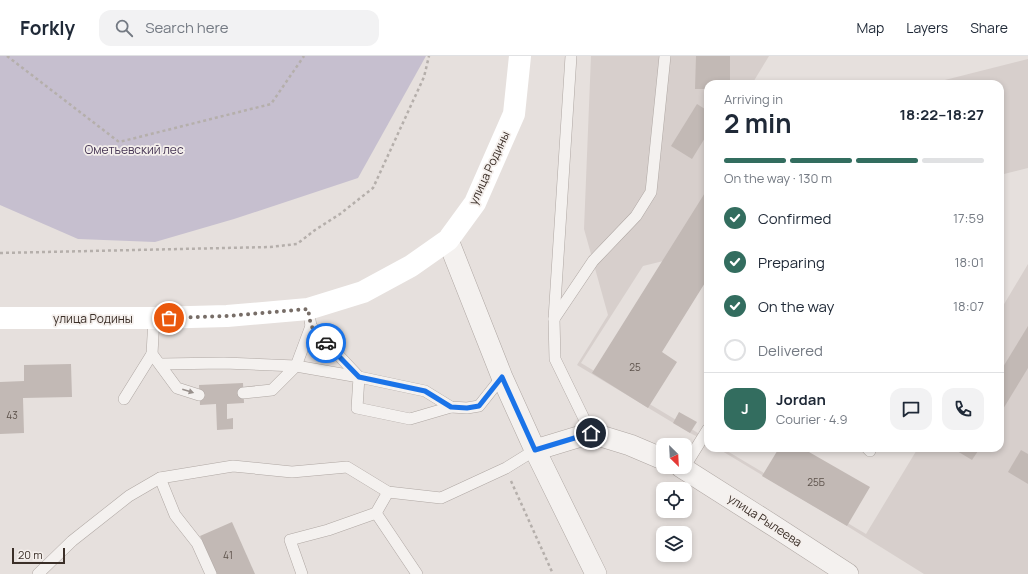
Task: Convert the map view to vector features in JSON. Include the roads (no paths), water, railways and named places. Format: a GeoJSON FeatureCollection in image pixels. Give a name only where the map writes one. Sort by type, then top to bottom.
{"type":"FeatureCollection","features":[{"type":"Feature","properties":{"kind":"street","name":"улица Родины"},"geometry":{"type":"LineString","coordinates":[[0,318],[154,318],[227,316],[309,318],[363,292],[411,266],[448,240],[475,203],[514,114],[520,56]]}},
{"type":"Feature","properties":{"kind":"street"},"geometry":{"type":"LineString","coordinates":[[448,240],[502,377],[535,450],[596,574]]}},
{"type":"Feature","properties":{"kind":"street"},"geometry":{"type":"LineString","coordinates":[[535,450],[591,433],[630,445],[656,456]]}},
{"type":"Feature","properties":{"kind":"street","name":"улица Рылеева"},"geometry":{"type":"LineString","coordinates":[[692,473],[848,574]]}},
{"type":"Feature","properties":{"kind":"lane"},"geometry":{"type":"LineString","coordinates":[[571,56],[554,319],[555,359],[591,433]]}},
{"type":"Feature","properties":{"kind":"lane"},"geometry":{"type":"LineString","coordinates":[[554,319],[593,261],[636,216],[651,192],[665,56]]}},
{"type":"Feature","properties":{"kind":"lane"},"geometry":{"type":"LineString","coordinates":[[124,399],[152,354],[154,318]]}},
{"type":"Feature","properties":{"kind":"lane"},"geometry":{"type":"LineString","coordinates":[[243,393],[272,390],[296,366],[309,318]]}},
{"type":"Feature","properties":{"kind":"lane"},"geometry":{"type":"LineString","coordinates":[[309,318],[359,377],[357,408],[410,419],[451,407],[467,408],[479,406],[502,377]]}},
{"type":"Feature","properties":{"kind":"lane"},"geometry":{"type":"LineString","coordinates":[[152,354],[161,364],[177,388],[199,395]]}},
{"type":"Feature","properties":{"kind":"lane"},"geometry":{"type":"LineString","coordinates":[[161,364],[224,363],[296,366],[425,391],[451,407]]}},
{"type":"Feature","properties":{"kind":"lane"},"geometry":{"type":"LineString","coordinates":[[692,453],[704,435]]}},
{"type":"Feature","properties":{"kind":"lane"},"geometry":{"type":"LineString","coordinates":[[38,574],[77,536],[129,496],[160,478],[234,466],[292,472],[347,467],[388,492],[441,498],[506,468],[535,450]]}},
{"type":"Feature","properties":{"kind":"lane"},"geometry":{"type":"LineString","coordinates":[[160,478],[175,515],[197,543],[211,574]]}},
{"type":"Feature","properties":{"kind":"lane"},"geometry":{"type":"LineString","coordinates":[[302,574],[290,540],[328,530],[376,513],[388,492]]}},
{"type":"Feature","properties":{"kind":"lane"},"geometry":{"type":"LineString","coordinates":[[376,513],[417,574]]}},
{"type":"Feature","properties":{"kind":"park label","name":"Ометьевский лес"},"geometry":{"type":"Point","coordinates":[134,149]}}]}
